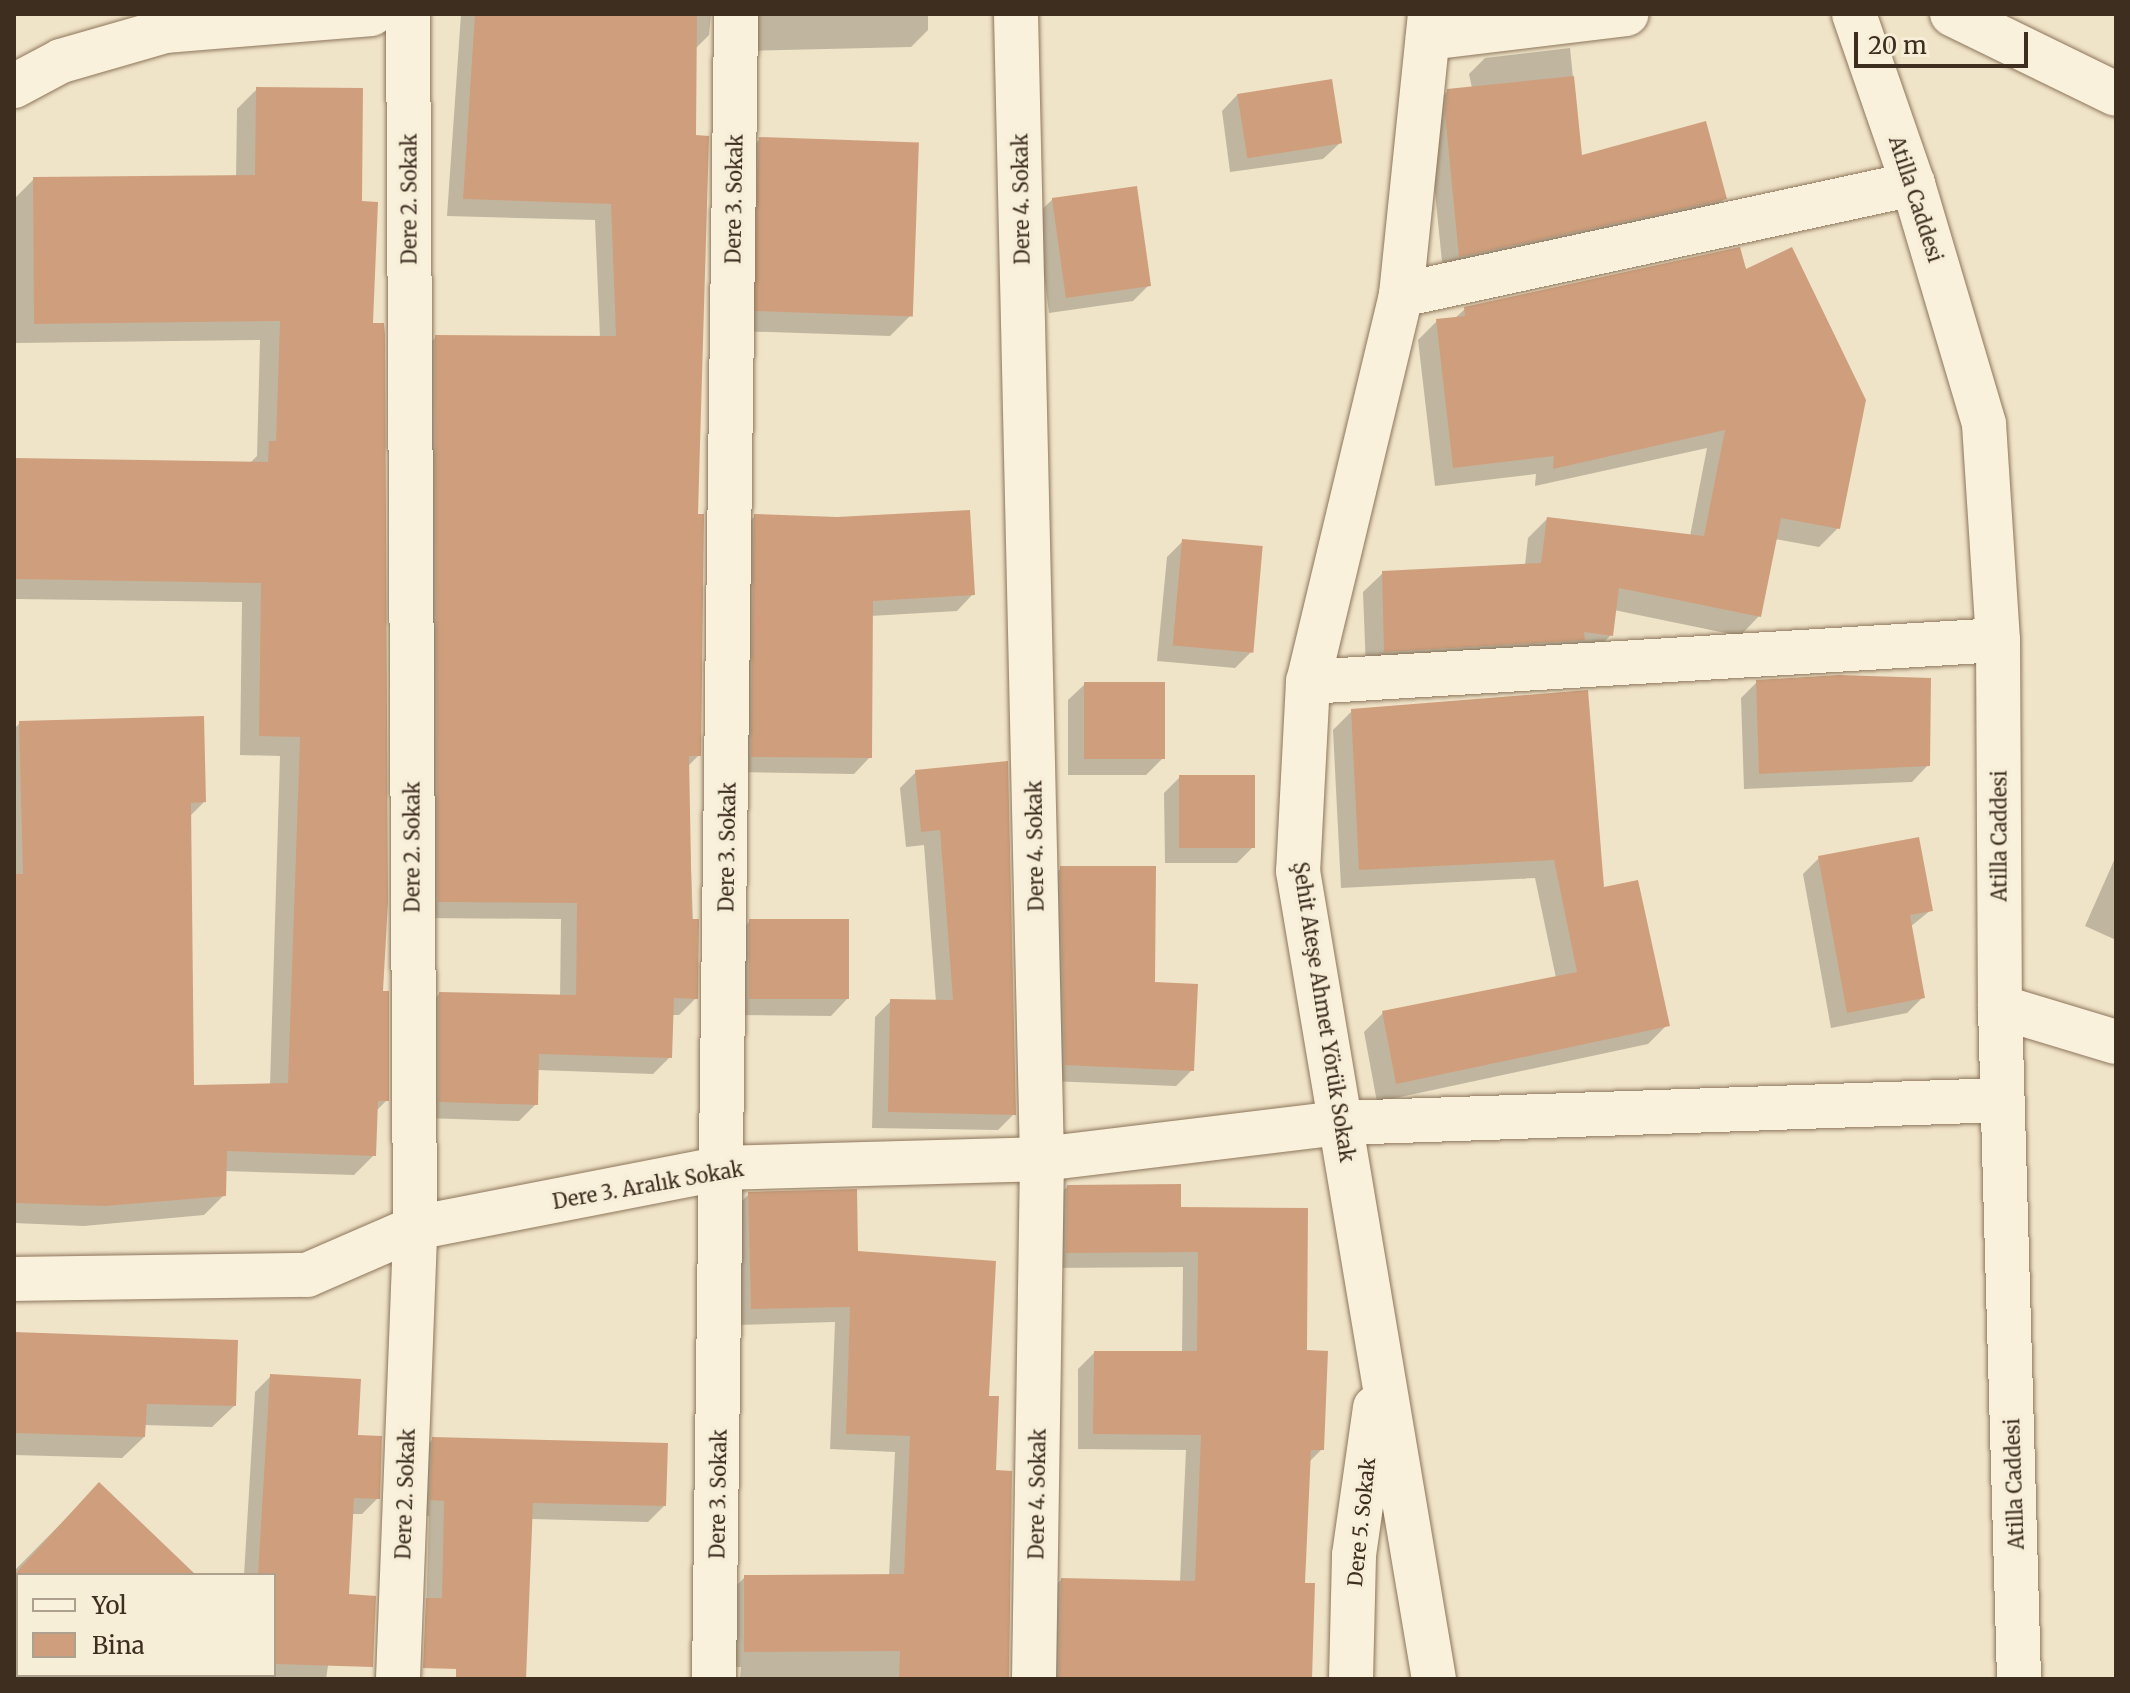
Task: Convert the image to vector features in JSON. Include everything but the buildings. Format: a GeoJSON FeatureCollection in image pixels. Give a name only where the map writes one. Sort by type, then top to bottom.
{"type":"FeatureCollection","features":[{"type":"Feature","properties":{"kind":"street"},"geometry":{"type":"LineString","coordinates":[[14,86],[61,61],[165,31],[371,14]]}},
{"type":"Feature","properties":{"kind":"street","name":"Dere 2. Sokak"},"geometry":{"type":"LineString","coordinates":[[398,1679],[415,1228],[408,14]]}},
{"type":"Feature","properties":{"kind":"street","name":"Dere 3. Sokak"},"geometry":{"type":"LineString","coordinates":[[714,1679],[724,1168],[736,14]]}},
{"type":"Feature","properties":{"kind":"street","name":"Dere 4. Sokak"},"geometry":{"type":"LineString","coordinates":[[1016,14],[1042,1159],[1034,1679]]}},
{"type":"Feature","properties":{"kind":"street"},"geometry":{"type":"LineString","coordinates":[[1429,26],[1627,14]]}},
{"type":"Feature","properties":{"kind":"street","name":"Atilla Caddesi"},"geometry":{"type":"LineString","coordinates":[[1854,14],[1913,184],[1984,424],[1998,640],[2000,1007],[2019,1679]]}},
{"type":"Feature","properties":{"kind":"street"},"geometry":{"type":"LineString","coordinates":[[1952,14],[2116,94]]}},
{"type":"Feature","properties":{"kind":"street","name":"Şehit Ateşe Ahmet Yörük Sokak"},"geometry":{"type":"LineString","coordinates":[[1429,26],[1401,295],[1308,682],[1298,871],[1434,1679]]}},
{"type":"Feature","properties":{"kind":"street"},"geometry":{"type":"LineString","coordinates":[[1401,295],[1913,184]]}},
{"type":"Feature","properties":{"kind":"street"},"geometry":{"type":"LineString","coordinates":[[1308,682],[1998,640]]}},
{"type":"Feature","properties":{"kind":"street"},"geometry":{"type":"LineString","coordinates":[[2000,1007],[2116,1042]]}},
{"type":"Feature","properties":{"kind":"street","name":"Dere 3. Aralık Sokak"},"geometry":{"type":"LineString","coordinates":[[14,1279],[307,1275],[415,1228],[724,1168],[1042,1159],[1341,1123],[2002,1100]]}},
{"type":"Feature","properties":{"kind":"street","name":"Dere 5. Sokak"},"geometry":{"type":"LineString","coordinates":[[1351,1679],[1354,1555],[1381,1365]]}}]}
